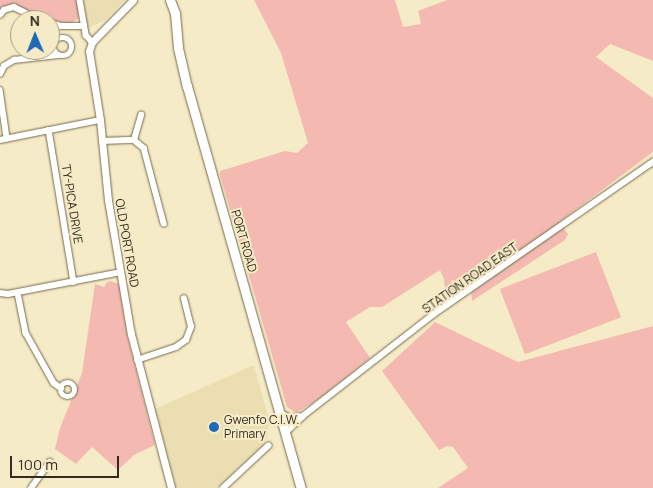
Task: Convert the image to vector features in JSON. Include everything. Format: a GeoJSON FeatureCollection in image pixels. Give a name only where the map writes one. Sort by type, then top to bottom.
{"type":"FeatureCollection","features":[{"type":"Feature","properties":{"kind":"main road","name":"PORT ROAD"},"geometry":{"type":"LineString","coordinates":[[170,0],[175,13],[182,67],[301,488]]}},
{"type":"Feature","properties":{"kind":"street","name":"OLD PORT ROAD"},"geometry":{"type":"LineString","coordinates":[[80,0],[86,36],[92,42],[89,51],[100,120],[108,200],[137,360],[171,488]]}},
{"type":"Feature","properties":{"kind":"street"},"geometry":{"type":"LineString","coordinates":[[92,42],[133,0]]}},
{"type":"Feature","properties":{"kind":"street"},"geometry":{"type":"LineString","coordinates":[[0,15],[4,10],[14,7],[20,10]]}},
{"type":"Feature","properties":{"kind":"street"},"geometry":{"type":"LineString","coordinates":[[60,26],[84,26]]}},
{"type":"Feature","properties":{"kind":"street"},"geometry":{"type":"LineString","coordinates":[[0,74],[4,66],[14,60]]}},
{"type":"Feature","properties":{"kind":"street"},"geometry":{"type":"LineString","coordinates":[[0,90],[7,138]]}},
{"type":"Feature","properties":{"kind":"street"},"geometry":{"type":"LineString","coordinates":[[134,140],[141,115]]}},
{"type":"Feature","properties":{"kind":"street"},"geometry":{"type":"LineString","coordinates":[[0,140],[100,120]]}},
{"type":"Feature","properties":{"kind":"street","name":"TY-PICA DRIVE"},"geometry":{"type":"LineString","coordinates":[[49,130],[74,282]]}},
{"type":"Feature","properties":{"kind":"street"},"geometry":{"type":"LineString","coordinates":[[102,141],[134,140],[146,153],[164,223]]}},
{"type":"Feature","properties":{"kind":"street","name":"STATION ROAD EAST"},"geometry":{"type":"LineString","coordinates":[[286,433],[303,416],[434,314],[653,162]]}},
{"type":"Feature","properties":{"kind":"street"},"geometry":{"type":"LineString","coordinates":[[0,293],[18,293],[121,272]]}},
{"type":"Feature","properties":{"kind":"street"},"geometry":{"type":"LineString","coordinates":[[18,293],[26,333],[54,383],[61,388]]}},
{"type":"Feature","properties":{"kind":"street"},"geometry":{"type":"LineString","coordinates":[[137,360],[176,347],[186,340],[191,328],[184,299]]}},
{"type":"Feature","properties":{"kind":"street"},"geometry":{"type":"LineString","coordinates":[[280,413],[291,418],[303,416]]}},
{"type":"Feature","properties":{"kind":"street"},"geometry":{"type":"LineString","coordinates":[[223,488],[268,446]]}},
{"type":"Feature","properties":{"kind":"street"},"geometry":{"type":"LineString","coordinates":[[31,488],[50,462]]}},
{"type":"Feature","properties":{"kind":"shaded area"},"geometry":{"type":"Polygon","coordinates":[[[0,0],[77,0],[79,18],[71,23],[60,22],[60,10],[25,10],[13,5],[0,11],[0,0]]]}},
{"type":"Feature","properties":{"kind":"shaded area"},"geometry":{"type":"Polygon","coordinates":[[[83,0],[125,0],[104,21],[88,28],[83,0]]]}},
{"type":"Feature","properties":{"kind":"shaded area"},"geometry":{"type":"Polygon","coordinates":[[[254,0],[395,0],[403,27],[421,24],[418,11],[447,0],[653,0],[653,61],[610,44],[596,57],[653,98],[653,152],[559,222],[568,234],[565,240],[472,301],[470,280],[464,291],[446,301],[444,279],[440,270],[382,307],[370,307],[346,322],[370,358],[319,399],[296,413],[287,407],[220,175],[220,171],[285,151],[297,153],[308,143],[281,53],[254,0]]]}},
{"type":"Feature","properties":{"kind":"shaded area"},"geometry":{"type":"Polygon","coordinates":[[[596,252],[621,317],[525,354],[500,289],[596,252]]]}},
{"type":"Feature","properties":{"kind":"shaded area"},"geometry":{"type":"Polygon","coordinates":[[[111,281],[119,284],[127,335],[155,445],[134,455],[118,470],[92,447],[76,464],[55,449],[60,428],[82,373],[95,284],[104,287],[107,282],[111,281]]]}},
{"type":"Feature","properties":{"kind":"shaded area"},"geometry":{"type":"Polygon","coordinates":[[[435,322],[518,362],[653,326],[653,488],[438,488],[468,468],[453,447],[447,446],[439,450],[382,371],[435,322]]]}},
{"type":"Feature","properties":{"kind":"shaded area","name":"Gwenfo C.I.W. Primary"},"geometry":{"type":"Polygon","coordinates":[[[254,365],[269,420],[268,433],[263,446],[217,488],[176,488],[155,409],[254,365]]]}},
{"type":"Feature","properties":{"kind":"place","name":"Gwenfo C.I.W. Primary"},"geometry":{"type":"Point","coordinates":[214,427]}}]}
